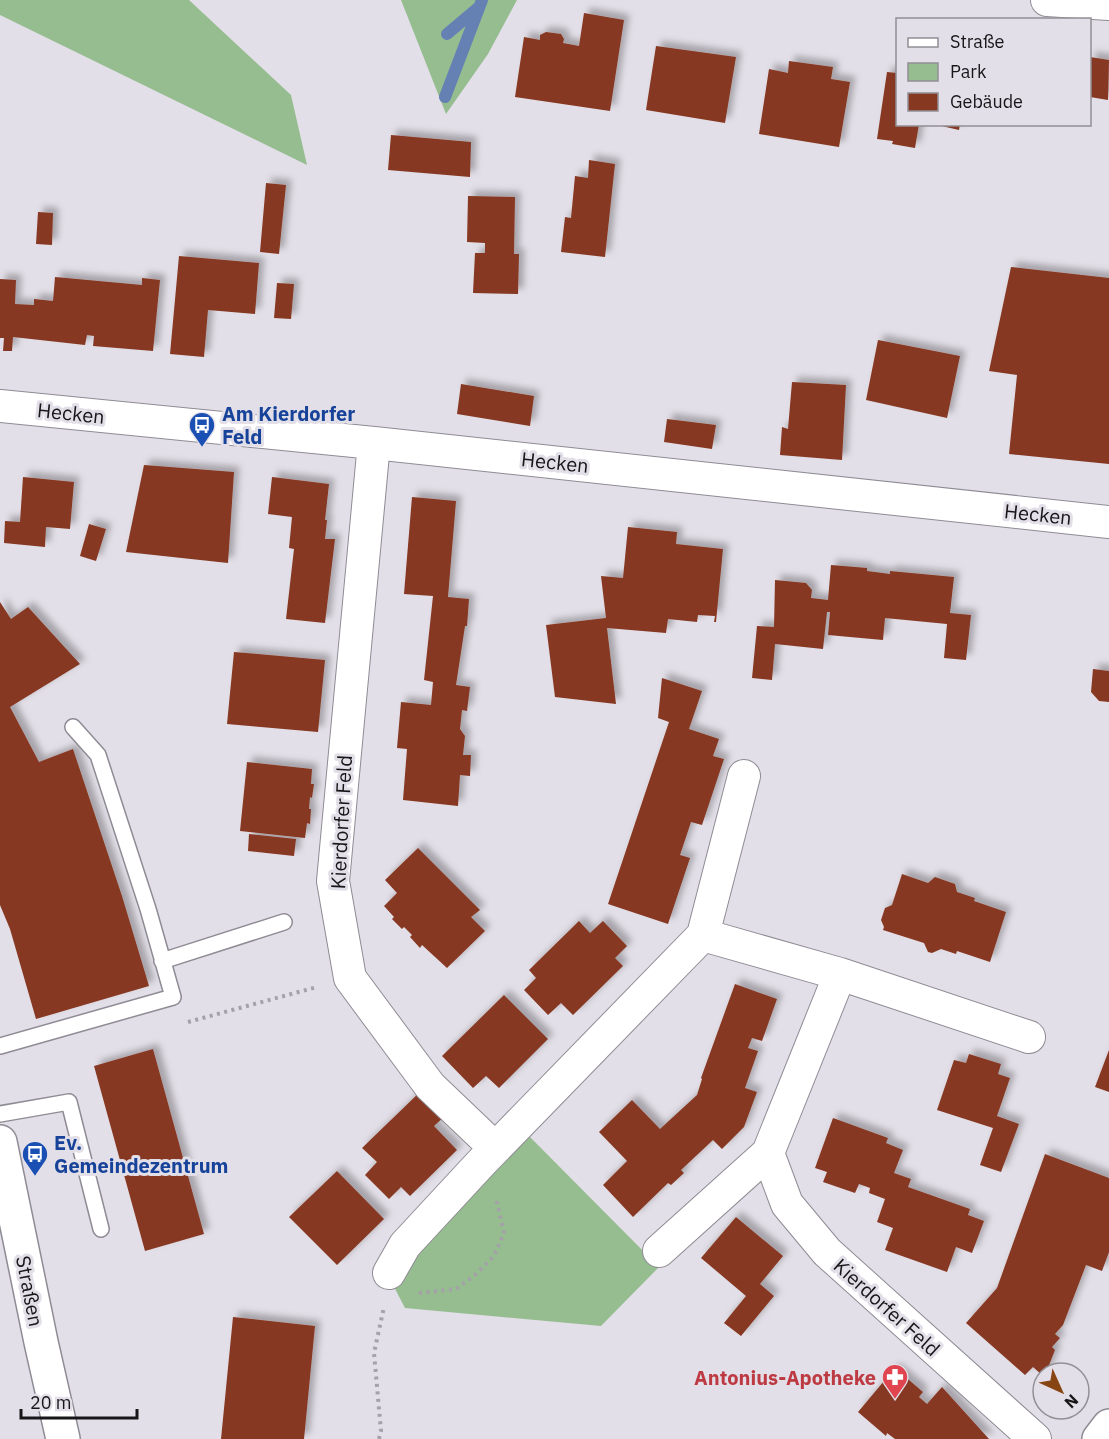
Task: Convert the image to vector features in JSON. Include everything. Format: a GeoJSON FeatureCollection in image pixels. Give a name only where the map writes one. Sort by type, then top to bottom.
{"type":"FeatureCollection","features":[{"type":"Feature","properties":{"kind":"main road","name":"Straßen"},"geometry":{"type":"LineString","coordinates":[[0,1142],[63,1439]]}},
{"type":"Feature","properties":{"kind":"main road"},"geometry":{"type":"LineString","coordinates":[[1099,1439],[1109,1426]]}},
{"type":"Feature","properties":{"kind":"street"},"geometry":{"type":"LineString","coordinates":[[1047,0],[1109,4]]}},
{"type":"Feature","properties":{"kind":"street","name":"Hecken"},"geometry":{"type":"LineString","coordinates":[[0,406],[374,443],[1109,522]]}},
{"type":"Feature","properties":{"kind":"street","name":"Kierdorfer Feld"},"geometry":{"type":"LineString","coordinates":[[374,443],[333,881],[350,978],[430,1086],[488,1155]]}},
{"type":"Feature","properties":{"kind":"street"},"geometry":{"type":"LineString","coordinates":[[387,1285],[405,1245],[488,1155],[703,935],[744,776]]}},
{"type":"Feature","properties":{"kind":"street"},"geometry":{"type":"LineString","coordinates":[[703,935],[840,974],[1029,1037]]}},
{"type":"Feature","properties":{"kind":"street"},"geometry":{"type":"LineString","coordinates":[[659,1251],[768,1153],[840,974]]}},
{"type":"Feature","properties":{"kind":"street","name":"Kierdorfer Feld"},"geometry":{"type":"LineString","coordinates":[[768,1153],[787,1204],[826,1252],[1035,1439]]}},
{"type":"Feature","properties":{"kind":"lane"},"geometry":{"type":"LineString","coordinates":[[0,1046],[173,997],[98,755],[73,727]]}},
{"type":"Feature","properties":{"kind":"lane"},"geometry":{"type":"LineString","coordinates":[[162,961],[284,922]]}},
{"type":"Feature","properties":{"kind":"lane"},"geometry":{"type":"LineString","coordinates":[[0,1114],[69,1102],[101,1229]]}},
{"type":"Feature","properties":{"kind":"path"},"geometry":{"type":"LineString","coordinates":[[379,1439],[381,1431],[374,1353],[387,1285],[456,1289],[474,1276],[494,1256],[504,1233],[488,1155]]}},
{"type":"Feature","properties":{"kind":"green space"},"geometry":{"type":"Polygon","coordinates":[[[0,0],[189,0],[291,95],[307,165],[0,15],[0,0]]]}},
{"type":"Feature","properties":{"kind":"green space"},"geometry":{"type":"Polygon","coordinates":[[[401,0],[517,0],[488,54],[446,114],[401,0]]]}},
{"type":"Feature","properties":{"kind":"green space"},"geometry":{"type":"Polygon","coordinates":[[[529,1136],[659,1267],[601,1326],[405,1308],[393,1285],[400,1267],[529,1136]]]}},
{"type":"Feature","properties":{"kind":"building"},"geometry":{"type":"Polygon","coordinates":[[[584,13],[624,20],[610,111],[515,97],[524,37],[540,40],[540,35],[546,32],[561,34],[564,39],[563,43],[579,46],[584,13]]]}},
{"type":"Feature","properties":{"kind":"building"},"geometry":{"type":"Polygon","coordinates":[[[656,46],[736,57],[725,123],[646,110],[656,46]]]}},
{"type":"Feature","properties":{"kind":"building"},"geometry":{"type":"Polygon","coordinates":[[[1091,57],[1109,60],[1108,100],[1091,97],[1091,57]]]}},
{"type":"Feature","properties":{"kind":"building"},"geometry":{"type":"Polygon","coordinates":[[[789,61],[833,67],[831,79],[850,82],[839,147],[759,134],[769,69],[788,73],[789,61]]]}},
{"type":"Feature","properties":{"kind":"building"},"geometry":{"type":"Polygon","coordinates":[[[887,72],[896,73],[896,126],[919,126],[915,148],[877,139],[887,72]]]}},
{"type":"Feature","properties":{"kind":"building"},"geometry":{"type":"Polygon","coordinates":[[[942,126],[960,126],[959,130],[942,126]]]}},
{"type":"Feature","properties":{"kind":"building"},"geometry":{"type":"Polygon","coordinates":[[[391,135],[471,142],[470,177],[388,170],[391,135]]]}},
{"type":"Feature","properties":{"kind":"building"},"geometry":{"type":"Polygon","coordinates":[[[589,160],[615,164],[605,257],[561,252],[565,217],[571,218],[575,176],[588,178],[589,160]]]}},
{"type":"Feature","properties":{"kind":"building"},"geometry":{"type":"Polygon","coordinates":[[[266,183],[286,185],[279,254],[260,252],[266,183]]]}},
{"type":"Feature","properties":{"kind":"building"},"geometry":{"type":"Polygon","coordinates":[[[468,196],[515,197],[514,254],[519,254],[518,294],[473,293],[475,253],[485,253],[485,243],[467,242],[468,196]]]}},
{"type":"Feature","properties":{"kind":"building"},"geometry":{"type":"Polygon","coordinates":[[[38,212],[53,213],[52,245],[36,244],[38,212]]]}},
{"type":"Feature","properties":{"kind":"building"},"geometry":{"type":"Polygon","coordinates":[[[179,256],[259,263],[255,314],[208,310],[204,357],[170,354],[179,256]]]}},
{"type":"Feature","properties":{"kind":"building"},"geometry":{"type":"Polygon","coordinates":[[[1011,267],[1109,278],[1109,464],[1009,454],[1017,375],[989,371],[1011,267]]]}},
{"type":"Feature","properties":{"kind":"building"},"geometry":{"type":"Polygon","coordinates":[[[55,277],[142,285],[142,278],[160,280],[153,351],[93,346],[94,336],[87,335],[85,345],[13,337],[12,351],[3,351],[4,338],[0,338],[0,279],[16,280],[15,304],[34,305],[34,299],[53,301],[55,277]]]}},
{"type":"Feature","properties":{"kind":"building"},"geometry":{"type":"Polygon","coordinates":[[[277,283],[294,284],[291,319],[274,318],[277,283]]]}},
{"type":"Feature","properties":{"kind":"building"},"geometry":{"type":"Polygon","coordinates":[[[878,340],[960,356],[947,418],[866,400],[878,340]]]}},
{"type":"Feature","properties":{"kind":"building"},"geometry":{"type":"Polygon","coordinates":[[[792,382],[846,385],[842,460],[780,455],[782,427],[788,429],[792,382]]]}},
{"type":"Feature","properties":{"kind":"building"},"geometry":{"type":"Polygon","coordinates":[[[461,384],[534,396],[530,426],[457,414],[461,384]]]}},
{"type":"Feature","properties":{"kind":"building"},"geometry":{"type":"Polygon","coordinates":[[[667,419],[716,425],[712,449],[664,442],[667,419]]]}},
{"type":"Feature","properties":{"kind":"building"},"geometry":{"type":"Polygon","coordinates":[[[144,465],[234,472],[228,563],[126,552],[144,465]]]}},
{"type":"Feature","properties":{"kind":"building"},"geometry":{"type":"Polygon","coordinates":[[[23,477],[74,482],[70,529],[46,527],[45,547],[4,543],[5,521],[20,522],[23,477]]]}},
{"type":"Feature","properties":{"kind":"building"},"geometry":{"type":"Polygon","coordinates":[[[272,477],[329,484],[325,539],[335,539],[325,623],[286,619],[294,549],[289,548],[292,517],[268,514],[272,477]]]}},
{"type":"Feature","properties":{"kind":"building"},"geometry":{"type":"Polygon","coordinates":[[[412,497],[456,501],[448,597],[469,599],[467,626],[465,626],[456,685],[470,687],[467,711],[462,710],[460,729],[465,736],[463,755],[471,755],[470,776],[460,775],[458,806],[403,800],[407,749],[397,748],[401,702],[431,705],[433,682],[424,680],[433,596],[404,594],[412,497]]]}},
{"type":"Feature","properties":{"kind":"building"},"geometry":{"type":"Polygon","coordinates":[[[89,524],[106,529],[96,561],[80,556],[89,524]]]}},
{"type":"Feature","properties":{"kind":"building"},"geometry":{"type":"Polygon","coordinates":[[[628,527],[677,532],[676,544],[723,549],[716,622],[714,622],[715,616],[698,615],[697,622],[668,619],[666,633],[607,628],[616,704],[555,697],[546,625],[606,618],[601,576],[623,578],[628,527]]]}},
{"type":"Feature","properties":{"kind":"building"},"geometry":{"type":"Polygon","coordinates":[[[831,565],[867,568],[867,571],[890,574],[890,571],[954,577],[950,613],[971,615],[966,660],[944,658],[947,624],[885,618],[883,640],[828,635],[830,612],[827,612],[823,649],[775,644],[772,680],[752,678],[757,626],[774,627],[775,580],[806,583],[812,590],[811,598],[828,600],[831,565]]]}},
{"type":"Feature","properties":{"kind":"building"},"geometry":{"type":"Polygon","coordinates":[[[0,602],[11,619],[28,607],[80,664],[10,707],[39,762],[73,749],[149,986],[36,1019],[10,929],[0,905],[0,602]]]}},
{"type":"Feature","properties":{"kind":"building"},"geometry":{"type":"Polygon","coordinates":[[[234,652],[325,660],[318,732],[227,724],[234,652]]]}},
{"type":"Feature","properties":{"kind":"building"},"geometry":{"type":"Polygon","coordinates":[[[1093,669],[1109,671],[1109,702],[1099,701],[1091,692],[1093,669]]]}},
{"type":"Feature","properties":{"kind":"building"},"geometry":{"type":"Polygon","coordinates":[[[662,678],[702,691],[689,729],[719,739],[713,756],[724,759],[702,825],[691,822],[680,855],[690,858],[668,924],[608,904],[669,722],[658,718],[662,678]]]}},
{"type":"Feature","properties":{"kind":"building"},"geometry":{"type":"Polygon","coordinates":[[[247,762],[312,769],[311,784],[314,784],[312,798],[310,797],[310,824],[307,823],[305,838],[240,831],[247,762]]]}},
{"type":"Feature","properties":{"kind":"building"},"geometry":{"type":"Polygon","coordinates":[[[249,834],[296,839],[294,856],[248,851],[249,834]]]}},
{"type":"Feature","properties":{"kind":"building"},"geometry":{"type":"Polygon","coordinates":[[[418,848],[480,910],[471,917],[485,931],[447,968],[422,945],[420,948],[410,937],[412,935],[392,919],[394,917],[384,906],[397,893],[385,880],[418,848]]]}},
{"type":"Feature","properties":{"kind":"building"},"geometry":{"type":"Polygon","coordinates":[[[902,874],[928,883],[935,877],[955,884],[957,892],[975,898],[974,901],[1006,912],[990,962],[957,951],[956,954],[941,949],[932,953],[928,952],[924,943],[883,930],[881,920],[885,908],[892,905],[902,874]]]}},
{"type":"Feature","properties":{"kind":"building"},"geometry":{"type":"Polygon","coordinates":[[[579,921],[590,933],[603,921],[627,946],[615,958],[623,966],[573,1015],[561,1003],[548,1015],[524,990],[536,978],[529,970],[579,921]]]}},
{"type":"Feature","properties":{"kind":"building"},"geometry":{"type":"Polygon","coordinates":[[[735,984],[777,999],[762,1041],[752,1038],[748,1048],[758,1051],[745,1088],[757,1092],[744,1127],[722,1149],[713,1140],[681,1170],[684,1173],[671,1185],[668,1183],[633,1217],[603,1185],[627,1161],[599,1132],[632,1100],[660,1129],[697,1095],[735,984]]]}},
{"type":"Feature","properties":{"kind":"building"},"geometry":{"type":"Polygon","coordinates":[[[504,995],[548,1039],[499,1088],[486,1076],[473,1088],[442,1056],[504,995]]]}},
{"type":"Feature","properties":{"kind":"building"},"geometry":{"type":"Polygon","coordinates":[[[153,1049],[204,1234],[145,1251],[94,1066],[153,1049]]]}},
{"type":"Feature","properties":{"kind":"building"},"geometry":{"type":"Polygon","coordinates":[[[1109,1050],[1109,1092],[1095,1087],[1109,1050]]]}},
{"type":"Feature","properties":{"kind":"building"},"geometry":{"type":"Polygon","coordinates":[[[969,1054],[1001,1064],[998,1074],[1010,1078],[997,1116],[1019,1124],[1001,1172],[980,1165],[993,1128],[937,1110],[954,1060],[966,1063],[969,1054]]]}},
{"type":"Feature","properties":{"kind":"building"},"geometry":{"type":"Polygon","coordinates":[[[422,1090],[446,1115],[434,1126],[457,1150],[410,1196],[401,1187],[389,1199],[365,1175],[377,1162],[362,1148],[422,1090]]]}},
{"type":"Feature","properties":{"kind":"building"},"geometry":{"type":"Polygon","coordinates":[[[833,1118],[888,1138],[886,1143],[903,1150],[894,1173],[911,1179],[908,1187],[970,1209],[968,1215],[984,1221],[972,1253],[956,1247],[947,1272],[885,1250],[893,1228],[877,1222],[885,1199],[869,1193],[870,1188],[859,1184],[855,1193],[823,1182],[827,1172],[815,1168],[833,1118]]]}},
{"type":"Feature","properties":{"kind":"building"},"geometry":{"type":"Polygon","coordinates":[[[1045,1154],[1109,1178],[1109,1252],[1102,1271],[1086,1265],[1063,1325],[1055,1334],[1060,1338],[1052,1347],[1055,1350],[1051,1361],[1031,1361],[1031,1369],[1025,1375],[966,1323],[997,1288],[1045,1154]]]}},
{"type":"Feature","properties":{"kind":"building"},"geometry":{"type":"Polygon","coordinates":[[[337,1171],[384,1219],[337,1265],[289,1217],[337,1171]]]}},
{"type":"Feature","properties":{"kind":"building"},"geometry":{"type":"Polygon","coordinates":[[[736,1217],[783,1256],[760,1284],[774,1296],[741,1336],[724,1323],[746,1296],[701,1258],[736,1217]]]}},
{"type":"Feature","properties":{"kind":"building"},"geometry":{"type":"Polygon","coordinates":[[[233,1317],[315,1326],[304,1439],[221,1439],[233,1317]]]}},
{"type":"Feature","properties":{"kind":"building","name":"Antonius-Apotheke"},"geometry":{"type":"Polygon","coordinates":[[[895,1368],[923,1392],[919,1397],[927,1404],[942,1387],[989,1439],[895,1439],[887,1433],[886,1436],[858,1412],[895,1368]]]}},
{"type":"Feature","properties":{"kind":"waterway"},"geometry":{"type":"LineString","coordinates":[[445,97],[482,0]]}},
{"type":"Feature","properties":{"kind":"waterway"},"geometry":{"type":"LineString","coordinates":[[447,34],[479,7]]}},
{"type":"Feature","properties":{"kind":"place","name":"Am Kierdorfer Feld"},"geometry":{"type":"Point","coordinates":[202,448]}},
{"type":"Feature","properties":{"kind":"place","name":"Ev. Gemeindezentrum"},"geometry":{"type":"Point","coordinates":[35,1177]}},
{"type":"Feature","properties":{"kind":"place","name":"Antonius-Apotheke"},"geometry":{"type":"Point","coordinates":[895,1400]}}]}
